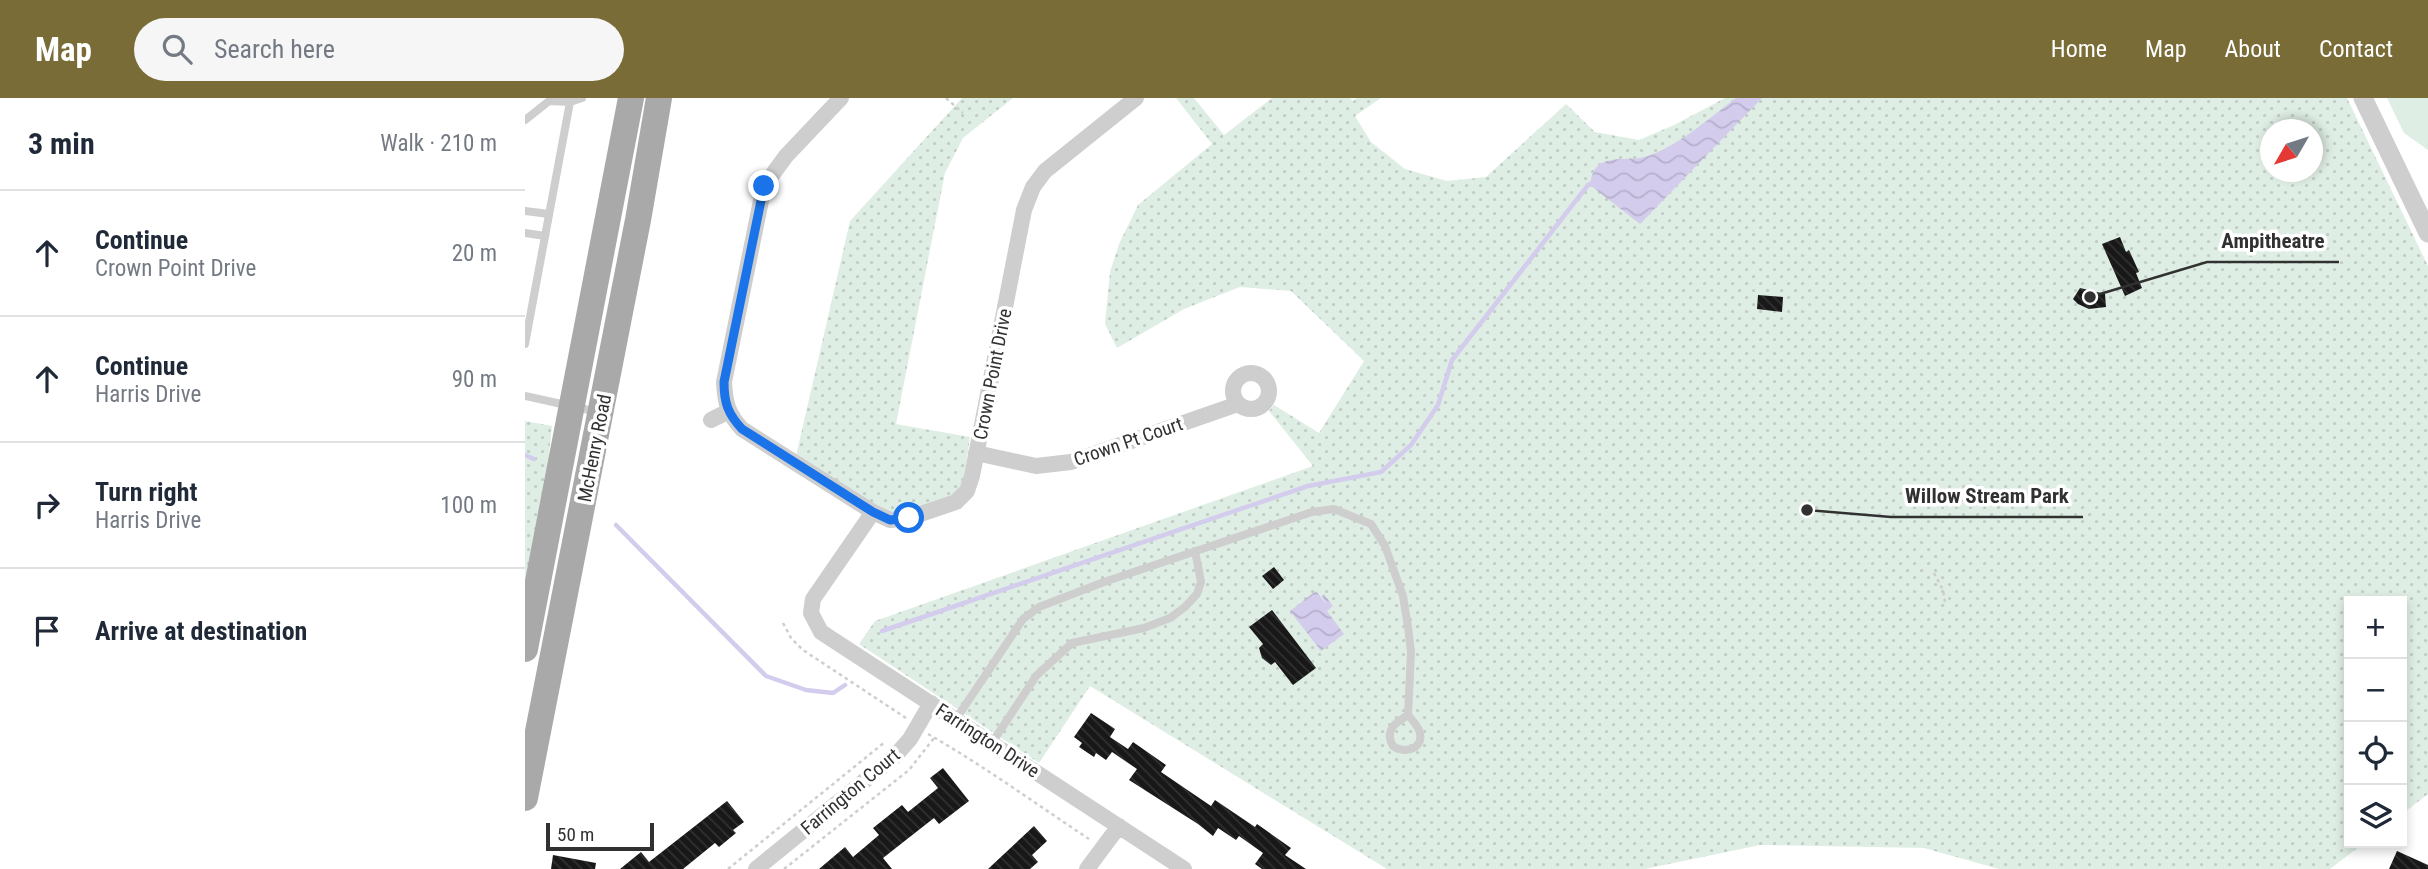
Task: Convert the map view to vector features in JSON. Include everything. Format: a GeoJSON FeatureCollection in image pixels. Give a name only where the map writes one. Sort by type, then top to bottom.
{"type":"FeatureCollection","features":[{"type":"Feature","properties":{"kind":"main road","name":"McHenry Road"},"geometry":{"type":"LineString","coordinates":[[525,649],[631,98]]}},
{"type":"Feature","properties":{"kind":"main road","name":"McHenry Road"},"geometry":{"type":"LineString","coordinates":[[525,798],[659,98]]}},
{"type":"Feature","properties":{"kind":"street"},"geometry":{"type":"LineString","coordinates":[[841,98],[786,156],[764,186],[724,382],[725,403],[742,429],[873,512]]}},
{"type":"Feature","properties":{"kind":"street","name":"Crown Point Drive"},"geometry":{"type":"LineString","coordinates":[[873,512],[890,520],[909,518],[956,502],[967,491],[1024,210],[1033,187],[1045,171],[1136,98]]}},
{"type":"Feature","properties":{"kind":"street"},"geometry":{"type":"LineString","coordinates":[[2363,98],[2428,233]]}},
{"type":"Feature","properties":{"kind":"street","name":"Crown Pt Court"},"geometry":{"type":"LineString","coordinates":[[976,453],[1037,466],[1071,462],[1238,404]]}},
{"type":"Feature","properties":{"kind":"street"},"geometry":{"type":"LineString","coordinates":[[711,421],[729,411]]}},
{"type":"Feature","properties":{"kind":"street","name":"Farrington Drive"},"geometry":{"type":"LineString","coordinates":[[873,512],[813,599],[811,613],[821,632],[1184,869]]}},
{"type":"Feature","properties":{"kind":"street","name":"Farrington Court"},"geometry":{"type":"LineString","coordinates":[[756,869],[895,756],[911,723],[931,703]]}},
{"type":"Feature","properties":{"kind":"street"},"geometry":{"type":"LineString","coordinates":[[1087,869],[1119,826]]}},
{"type":"Feature","properties":{"kind":"lane"},"geometry":{"type":"LineString","coordinates":[[525,120],[548,101],[582,98]]}},
{"type":"Feature","properties":{"kind":"lane"},"geometry":{"type":"LineString","coordinates":[[525,344],[570,100]]}},
{"type":"Feature","properties":{"kind":"lane"},"geometry":{"type":"LineString","coordinates":[[525,211],[549,214]]}},
{"type":"Feature","properties":{"kind":"lane"},"geometry":{"type":"LineString","coordinates":[[525,233],[545,236]]}},
{"type":"Feature","properties":{"kind":"lane"},"geometry":{"type":"LineString","coordinates":[[525,396],[601,412]]}},
{"type":"Feature","properties":{"kind":"lane"},"geometry":{"type":"LineString","coordinates":[[955,719],[1023,620],[1039,607],[1060,597],[1312,512],[1334,509],[1371,524],[1385,546],[1403,596],[1411,652],[1408,715],[1419,730],[1420,741],[1413,749],[1402,751],[1393,746],[1389,733],[1392,726],[1408,715]]}},
{"type":"Feature","properties":{"kind":"lane"},"geometry":{"type":"LineString","coordinates":[[992,743],[1036,676],[1072,643],[1144,628],[1170,618],[1185,607],[1197,594],[1202,582],[1195,551]]}},
{"type":"Feature","properties":{"kind":"path"},"geometry":{"type":"LineString","coordinates":[[946,98],[963,113]]}},
{"type":"Feature","properties":{"kind":"path"},"geometry":{"type":"LineString","coordinates":[[1934,573],[1943,590],[1945,602]]}},
{"type":"Feature","properties":{"kind":"path"},"geometry":{"type":"LineString","coordinates":[[783,623],[791,638],[803,650],[911,723],[1000,777],[1013,789],[1102,848]]}},
{"type":"Feature","properties":{"kind":"path"},"geometry":{"type":"LineString","coordinates":[[900,726],[911,723]]}},
{"type":"Feature","properties":{"kind":"path"},"geometry":{"type":"LineString","coordinates":[[785,869],[909,770],[935,738]]}},
{"type":"Feature","properties":{"kind":"path"},"geometry":{"type":"LineString","coordinates":[[728,869],[888,740]]}},
{"type":"Feature","properties":{"kind":"shaded area"},"geometry":{"type":"Polygon","coordinates":[[[962,98],[1013,98],[963,138],[945,173],[896,424],[970,437],[966,468],[962,483],[954,496],[903,514],[889,513],[796,456],[850,221],[962,98]]]}},
{"type":"Feature","properties":{"kind":"shaded area"},"geometry":{"type":"Polygon","coordinates":[[[1176,98],[1194,98],[1224,135],[1272,98],[1350,98],[1353,101],[1357,98],[1381,98],[1355,116],[1371,142],[1405,169],[1447,181],[1486,177],[1566,104],[1595,132],[1639,140],[1725,98],[2347,98],[2428,266],[2428,794],[2407,810],[2407,596],[2344,596],[2344,848],[2357,848],[2330,869],[1999,869],[1924,848],[1760,845],[1645,869],[1387,869],[1090,686],[1039,763],[859,644],[875,621],[1313,466],[1269,411],[1274,405],[1319,433],[1364,361],[1291,291],[1240,287],[1184,309],[1117,348],[1105,324],[1110,272],[1119,244],[1138,205],[1212,144],[1176,98]]]}},
{"type":"Feature","properties":{"kind":"shaded area"},"geometry":{"type":"Polygon","coordinates":[[[2387,98],[2428,98],[2428,150],[2404,133],[2387,98]]]}},
{"type":"Feature","properties":{"kind":"shaded area"},"geometry":{"type":"Polygon","coordinates":[[[525,421],[552,426],[543,512],[525,604],[525,421]]]}},
{"type":"Feature","properties":{"kind":"water"},"geometry":{"type":"Polygon","coordinates":[[[1736,98],[1762,98],[1640,224],[1590,185],[1593,172],[1602,163],[1640,158],[1658,152],[1693,131],[1736,98]]]}},
{"type":"Feature","properties":{"kind":"water"},"geometry":{"type":"Polygon","coordinates":[[[1316,591],[1328,606],[1322,596],[1324,594],[1333,606],[1327,611],[1344,634],[1321,651],[1290,611],[1316,591]]]}},
{"type":"Feature","properties":{"kind":"building"},"geometry":{"type":"Polygon","coordinates":[[[2120,237],[2139,272],[2136,273],[2142,288],[2125,296],[2102,244],[2120,237]]]}},
{"type":"Feature","properties":{"kind":"building"},"geometry":{"type":"Polygon","coordinates":[[[2080,288],[2105,294],[2106,307],[2089,309],[2078,304],[2073,299],[2080,288]]]}},
{"type":"Feature","properties":{"kind":"building"},"geometry":{"type":"Polygon","coordinates":[[[1758,295],[1783,297],[1782,312],[1757,309],[1758,295]]]}},
{"type":"Feature","properties":{"kind":"building"},"geometry":{"type":"Polygon","coordinates":[[[1274,567],[1284,580],[1273,589],[1262,576],[1274,567]]]}},
{"type":"Feature","properties":{"kind":"building"},"geometry":{"type":"Polygon","coordinates":[[[1272,610],[1316,668],[1293,685],[1275,662],[1271,665],[1262,658],[1259,648],[1263,644],[1249,627],[1272,610]]]}},
{"type":"Feature","properties":{"kind":"building"},"geometry":{"type":"Polygon","coordinates":[[[1091,713],[1115,729],[1110,737],[1128,749],[1133,742],[1166,765],[1161,772],[1211,806],[1215,800],[1255,827],[1257,824],[1291,848],[1285,855],[1306,869],[1262,869],[1255,864],[1263,853],[1239,836],[1236,840],[1218,828],[1213,836],[1129,780],[1137,769],[1112,752],[1106,760],[1096,753],[1094,757],[1079,747],[1082,743],[1074,737],[1091,713]]]}},
{"type":"Feature","properties":{"kind":"building"},"geometry":{"type":"Polygon","coordinates":[[[943,768],[969,801],[939,824],[934,818],[883,858],[892,869],[819,869],[845,847],[853,857],[879,835],[873,828],[902,805],[908,812],[938,788],[930,778],[943,768]]]}},
{"type":"Feature","properties":{"kind":"building"},"geometry":{"type":"Polygon","coordinates":[[[727,801],[744,822],[733,830],[736,833],[719,847],[715,843],[683,869],[620,869],[641,852],[649,862],[727,801]]]}},
{"type":"Feature","properties":{"kind":"building"},"geometry":{"type":"Polygon","coordinates":[[[1034,826],[1047,841],[1032,855],[1038,862],[1030,869],[988,869],[1034,826]]]}},
{"type":"Feature","properties":{"kind":"building"},"geometry":{"type":"Polygon","coordinates":[[[2397,851],[2428,865],[2428,869],[2389,869],[2397,851]]]}},
{"type":"Feature","properties":{"kind":"building"},"geometry":{"type":"Polygon","coordinates":[[[553,855],[596,863],[595,869],[551,869],[553,855]]]}},
{"type":"Feature","properties":{"kind":"waterway"},"geometry":{"type":"LineString","coordinates":[[882,631],[1308,486],[1381,472],[1411,445],[1438,405],[1452,360],[1588,185],[1594,183]]}},
{"type":"Feature","properties":{"kind":"waterway"},"geometry":{"type":"LineString","coordinates":[[525,455],[534,459]]}},
{"type":"Feature","properties":{"kind":"waterway"},"geometry":{"type":"LineString","coordinates":[[616,525],[766,676],[806,690],[833,693],[845,685]]}},
{"type":"Feature","properties":{"kind":"place","name":"Ampitheatre"},"geometry":{"type":"Point","coordinates":[2090,297]}},
{"type":"Feature","properties":{"kind":"place","name":"Willow Stream Park"},"geometry":{"type":"Point","coordinates":[1807,510]}},
{"type":"Feature","properties":{"kind":"route"},"geometry":{"type":"LineString","coordinates":[[764,186],[724,382],[725,403],[732,418],[742,429],[851,500],[890,520],[909,518]]}}]}
